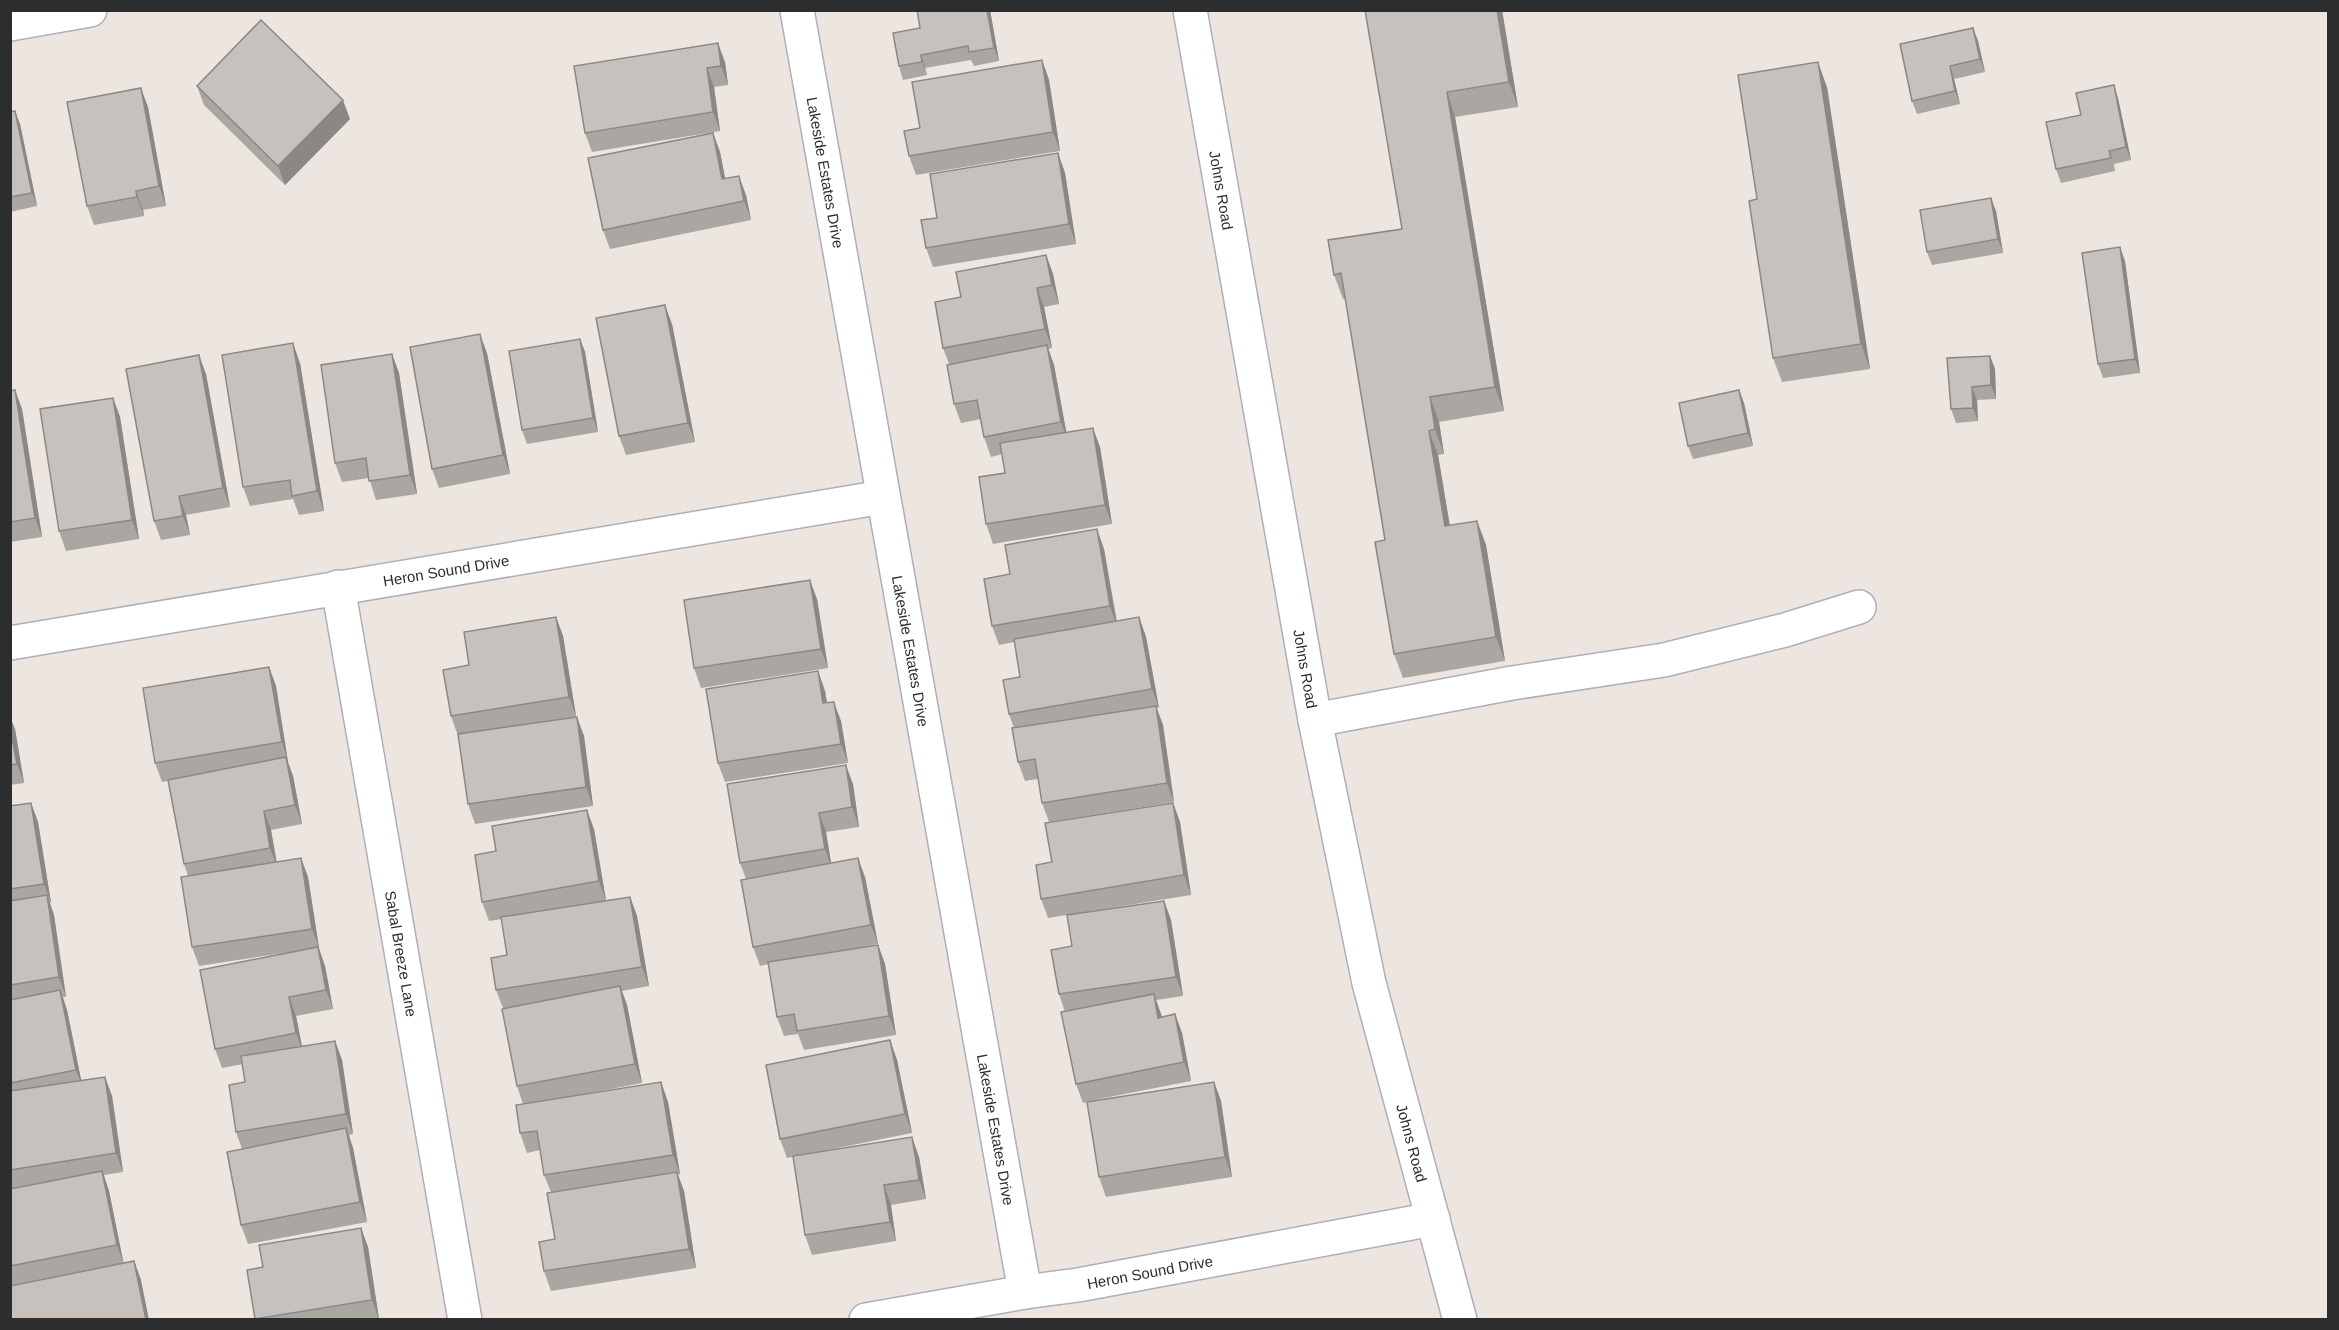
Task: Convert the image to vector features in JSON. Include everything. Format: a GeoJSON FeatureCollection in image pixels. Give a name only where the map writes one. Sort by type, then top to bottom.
{"type":"FeatureCollection","features":[{"type":"Feature","properties":{"kind":"street"},"geometry":{"type":"LineString","coordinates":[[10,24],[90,10]]}},
{"type":"Feature","properties":{"kind":"street","name":"Lakeside Estates Drive"},"geometry":{"type":"LineString","coordinates":[[797,10],[1025,1292]]}},
{"type":"Feature","properties":{"kind":"street","name":"Johns Road"},"geometry":{"type":"LineString","coordinates":[[1190,10],[1315,720],[1369,983],[1460,1320]]}},
{"type":"Feature","properties":{"kind":"street","name":"Heron Sound Drive"},"geometry":{"type":"LineString","coordinates":[[10,643],[883,497]]}},
{"type":"Feature","properties":{"kind":"street","name":"Sabal Breeze Lane"},"geometry":{"type":"LineString","coordinates":[[338,587],[465,1320]]}},
{"type":"Feature","properties":{"kind":"street"},"geometry":{"type":"LineString","coordinates":[[1315,720],[1512,682],[1664,660],[1785,630],[1858,607]]}},
{"type":"Feature","properties":{"kind":"street","name":"Heron Sound Drive"},"geometry":{"type":"LineString","coordinates":[[866,1320],[1078,1285],[1433,1219]]}},
{"type":"Feature","properties":{"kind":"building"},"geometry":{"type":"Polygon","coordinates":[[[917,10],[987,10],[994,48],[969,52],[968,46],[921,55],[922,62],[899,66],[893,33],[920,28],[917,10]]]}},
{"type":"Feature","properties":{"kind":"building"},"geometry":{"type":"Polygon","coordinates":[[[1365,10],[1497,10],[1509,82],[1447,92],[1495,387],[1430,397],[1435,429],[1429,431],[1445,526],[1477,521],[1496,637],[1394,654],[1375,542],[1385,540],[1341,273],[1334,275],[1328,240],[1402,229],[1365,10]]]}},
{"type":"Feature","properties":{"kind":"building"},"geometry":{"type":"Polygon","coordinates":[[[261,20],[343,100],[278,166],[197,86],[261,20]]]}},
{"type":"Feature","properties":{"kind":"building"},"geometry":{"type":"Polygon","coordinates":[[[1973,28],[1980,59],[1950,66],[1955,91],[1912,101],[1900,44],[1973,28]]]}},
{"type":"Feature","properties":{"kind":"building"},"geometry":{"type":"Polygon","coordinates":[[[718,43],[721,66],[707,68],[713,112],[585,133],[574,66],[718,43]]]}},
{"type":"Feature","properties":{"kind":"building"},"geometry":{"type":"Polygon","coordinates":[[[1042,60],[1053,132],[909,156],[904,131],[920,128],[912,82],[1042,60]]]}},
{"type":"Feature","properties":{"kind":"building"},"geometry":{"type":"Polygon","coordinates":[[[1818,62],[1861,344],[1773,358],[1749,201],[1757,199],[1738,75],[1818,62]]]}},
{"type":"Feature","properties":{"kind":"building"},"geometry":{"type":"Polygon","coordinates":[[[2114,85],[2126,147],[2109,151],[2111,158],[2056,169],[2046,122],[2081,115],[2076,93],[2114,85]]]}},
{"type":"Feature","properties":{"kind":"building"},"geometry":{"type":"Polygon","coordinates":[[[141,88],[159,186],[136,191],[137,197],[87,206],[67,102],[141,88]]]}},
{"type":"Feature","properties":{"kind":"building"},"geometry":{"type":"Polygon","coordinates":[[[15,111],[32,193],[10,197],[10,112],[15,111]]]}},
{"type":"Feature","properties":{"kind":"building"},"geometry":{"type":"Polygon","coordinates":[[[713,133],[722,179],[739,176],[744,201],[603,230],[588,158],[713,133]]]}},
{"type":"Feature","properties":{"kind":"building"},"geometry":{"type":"Polygon","coordinates":[[[1058,153],[1069,224],[926,248],[921,220],[937,218],[930,174],[1058,153]]]}},
{"type":"Feature","properties":{"kind":"building"},"geometry":{"type":"Polygon","coordinates":[[[1991,198],[1998,239],[1927,252],[1920,210],[1991,198]]]}},
{"type":"Feature","properties":{"kind":"building"},"geometry":{"type":"Polygon","coordinates":[[[2120,247],[2135,359],[2098,364],[2082,253],[2120,247]]]}},
{"type":"Feature","properties":{"kind":"building"},"geometry":{"type":"Polygon","coordinates":[[[1046,255],[1052,285],[1037,288],[1045,329],[943,348],[935,302],[961,297],[956,272],[1046,255]]]}},
{"type":"Feature","properties":{"kind":"building"},"geometry":{"type":"Polygon","coordinates":[[[665,305],[688,423],[619,436],[596,318],[665,305]]]}},
{"type":"Feature","properties":{"kind":"building"},"geometry":{"type":"Polygon","coordinates":[[[480,334],[503,455],[432,469],[410,347],[480,334]]]}},
{"type":"Feature","properties":{"kind":"building"},"geometry":{"type":"Polygon","coordinates":[[[580,339],[593,418],[522,430],[509,351],[580,339]]]}},
{"type":"Feature","properties":{"kind":"building"},"geometry":{"type":"Polygon","coordinates":[[[293,343],[317,491],[292,496],[290,480],[243,487],[222,355],[293,343]]]}},
{"type":"Feature","properties":{"kind":"building"},"geometry":{"type":"Polygon","coordinates":[[[1047,345],[1061,422],[984,437],[977,400],[954,404],[947,365],[1047,345]]]}},
{"type":"Feature","properties":{"kind":"building"},"geometry":{"type":"Polygon","coordinates":[[[392,354],[410,475],[369,481],[366,458],[335,463],[321,365],[392,354]]]}},
{"type":"Feature","properties":{"kind":"building"},"geometry":{"type":"Polygon","coordinates":[[[199,355],[223,488],[179,496],[183,516],[154,521],[126,369],[199,355]]]}},
{"type":"Feature","properties":{"kind":"building"},"geometry":{"type":"Polygon","coordinates":[[[1990,356],[1991,385],[1972,387],[1973,408],[1951,409],[1947,358],[1990,356]]]}},
{"type":"Feature","properties":{"kind":"building"},"geometry":{"type":"Polygon","coordinates":[[[15,390],[35,518],[10,522],[10,391],[15,390]]]}},
{"type":"Feature","properties":{"kind":"building"},"geometry":{"type":"Polygon","coordinates":[[[1739,390],[1748,433],[1688,446],[1679,403],[1739,390]]]}},
{"type":"Feature","properties":{"kind":"building"},"geometry":{"type":"Polygon","coordinates":[[[113,398],[132,520],[59,531],[40,409],[113,398]]]}},
{"type":"Feature","properties":{"kind":"building"},"geometry":{"type":"Polygon","coordinates":[[[1093,428],[1105,505],[986,524],[979,477],[1005,473],[1000,443],[1093,428]]]}},
{"type":"Feature","properties":{"kind":"building"},"geometry":{"type":"Polygon","coordinates":[[[1097,529],[1110,606],[992,626],[984,579],[1010,574],[1005,545],[1097,529]]]}},
{"type":"Feature","properties":{"kind":"building"},"geometry":{"type":"Polygon","coordinates":[[[810,580],[821,649],[694,668],[684,600],[810,580]]]}},
{"type":"Feature","properties":{"kind":"building"},"geometry":{"type":"Polygon","coordinates":[[[556,617],[569,697],[451,716],[443,670],[469,665],[464,632],[556,617]]]}},
{"type":"Feature","properties":{"kind":"building"},"geometry":{"type":"Polygon","coordinates":[[[1139,617],[1152,689],[1009,714],[1003,680],[1020,677],[1014,639],[1139,617]]]}},
{"type":"Feature","properties":{"kind":"building"},"geometry":{"type":"Polygon","coordinates":[[[269,667],[282,742],[155,763],[143,688],[269,667]]]}},
{"type":"Feature","properties":{"kind":"building"},"geometry":{"type":"Polygon","coordinates":[[[818,671],[823,703],[834,702],[841,744],[718,763],[706,689],[818,671]]]}},
{"type":"Feature","properties":{"kind":"building"},"geometry":{"type":"Polygon","coordinates":[[[1156,706],[1167,783],[1042,803],[1035,759],[1018,762],[1012,728],[1156,706]]]}},
{"type":"Feature","properties":{"kind":"building"},"geometry":{"type":"Polygon","coordinates":[[[577,717],[586,787],[468,804],[458,734],[577,717]]]}},
{"type":"Feature","properties":{"kind":"building"},"geometry":{"type":"Polygon","coordinates":[[[10,727],[17,764],[10,765],[10,727]]]}},
{"type":"Feature","properties":{"kind":"building"},"geometry":{"type":"Polygon","coordinates":[[[286,757],[295,805],[264,811],[270,848],[184,864],[168,780],[286,757]]]}},
{"type":"Feature","properties":{"kind":"building"},"geometry":{"type":"Polygon","coordinates":[[[846,765],[852,807],[819,813],[825,849],[740,863],[727,784],[846,765]]]}},
{"type":"Feature","properties":{"kind":"building"},"geometry":{"type":"Polygon","coordinates":[[[31,803],[44,884],[10,889],[10,806],[31,803]]]}},
{"type":"Feature","properties":{"kind":"building"},"geometry":{"type":"Polygon","coordinates":[[[1173,803],[1184,875],[1041,899],[1036,865],[1052,862],[1045,823],[1173,803]]]}},
{"type":"Feature","properties":{"kind":"building"},"geometry":{"type":"Polygon","coordinates":[[[587,810],[599,881],[482,902],[475,855],[496,851],[492,826],[587,810]]]}},
{"type":"Feature","properties":{"kind":"building"},"geometry":{"type":"Polygon","coordinates":[[[301,858],[312,929],[192,947],[181,877],[301,858]]]}},
{"type":"Feature","properties":{"kind":"building"},"geometry":{"type":"Polygon","coordinates":[[[858,858],[871,925],[753,947],[741,880],[858,858]]]}},
{"type":"Feature","properties":{"kind":"building"},"geometry":{"type":"Polygon","coordinates":[[[47,895],[59,977],[10,985],[10,901],[47,895]]]}},
{"type":"Feature","properties":{"kind":"building"},"geometry":{"type":"Polygon","coordinates":[[[630,897],[642,967],[496,990],[491,958],[507,955],[501,917],[630,897]]]}},
{"type":"Feature","properties":{"kind":"building"},"geometry":{"type":"Polygon","coordinates":[[[1164,901],[1176,977],[1059,994],[1051,950],[1072,946],[1067,915],[1164,901]]]}},
{"type":"Feature","properties":{"kind":"building"},"geometry":{"type":"Polygon","coordinates":[[[878,945],[889,1016],[797,1031],[794,1014],[777,1017],[768,962],[878,945]]]}},
{"type":"Feature","properties":{"kind":"building"},"geometry":{"type":"Polygon","coordinates":[[[318,947],[326,990],[289,997],[296,1033],[215,1049],[200,970],[318,947]]]}},
{"type":"Feature","properties":{"kind":"building"},"geometry":{"type":"Polygon","coordinates":[[[620,986],[635,1064],[517,1086],[502,1009],[620,986]]]}},
{"type":"Feature","properties":{"kind":"building"},"geometry":{"type":"Polygon","coordinates":[[[60,990],[76,1070],[10,1083],[10,1000],[60,990]]]}},
{"type":"Feature","properties":{"kind":"building"},"geometry":{"type":"Polygon","coordinates":[[[1154,994],[1158,1018],[1175,1014],[1184,1062],[1076,1084],[1061,1012],[1154,994]]]}},
{"type":"Feature","properties":{"kind":"building"},"geometry":{"type":"Polygon","coordinates":[[[890,1040],[905,1114],[780,1139],[766,1065],[890,1040]]]}},
{"type":"Feature","properties":{"kind":"building"},"geometry":{"type":"Polygon","coordinates":[[[335,1041],[346,1114],[236,1132],[229,1085],[245,1082],[241,1056],[335,1041]]]}},
{"type":"Feature","properties":{"kind":"building"},"geometry":{"type":"Polygon","coordinates":[[[105,1077],[116,1153],[10,1170],[10,1091],[105,1077]]]}},
{"type":"Feature","properties":{"kind":"building"},"geometry":{"type":"Polygon","coordinates":[[[661,1082],[673,1155],[544,1175],[537,1131],[520,1133],[516,1105],[661,1082]]]}},
{"type":"Feature","properties":{"kind":"building"},"geometry":{"type":"Polygon","coordinates":[[[1214,1082],[1225,1157],[1099,1177],[1087,1102],[1214,1082]]]}},
{"type":"Feature","properties":{"kind":"building"},"geometry":{"type":"Polygon","coordinates":[[[346,1128],[360,1202],[241,1225],[227,1152],[346,1128]]]}},
{"type":"Feature","properties":{"kind":"building"},"geometry":{"type":"Polygon","coordinates":[[[912,1137],[919,1180],[884,1185],[890,1222],[805,1235],[793,1156],[912,1137]]]}},
{"type":"Feature","properties":{"kind":"building"},"geometry":{"type":"Polygon","coordinates":[[[102,1171],[117,1245],[10,1266],[10,1189],[102,1171]]]}},
{"type":"Feature","properties":{"kind":"building"},"geometry":{"type":"Polygon","coordinates":[[[677,1172],[689,1249],[544,1271],[539,1242],[555,1239],[547,1193],[677,1172]]]}},
{"type":"Feature","properties":{"kind":"building"},"geometry":{"type":"Polygon","coordinates":[[[361,1228],[372,1300],[255,1319],[247,1270],[263,1267],[259,1245],[361,1228]]]}},
{"type":"Feature","properties":{"kind":"building"},"geometry":{"type":"Polygon","coordinates":[[[134,1261],[146,1320],[10,1320],[10,1286],[134,1261]]]}}]}
